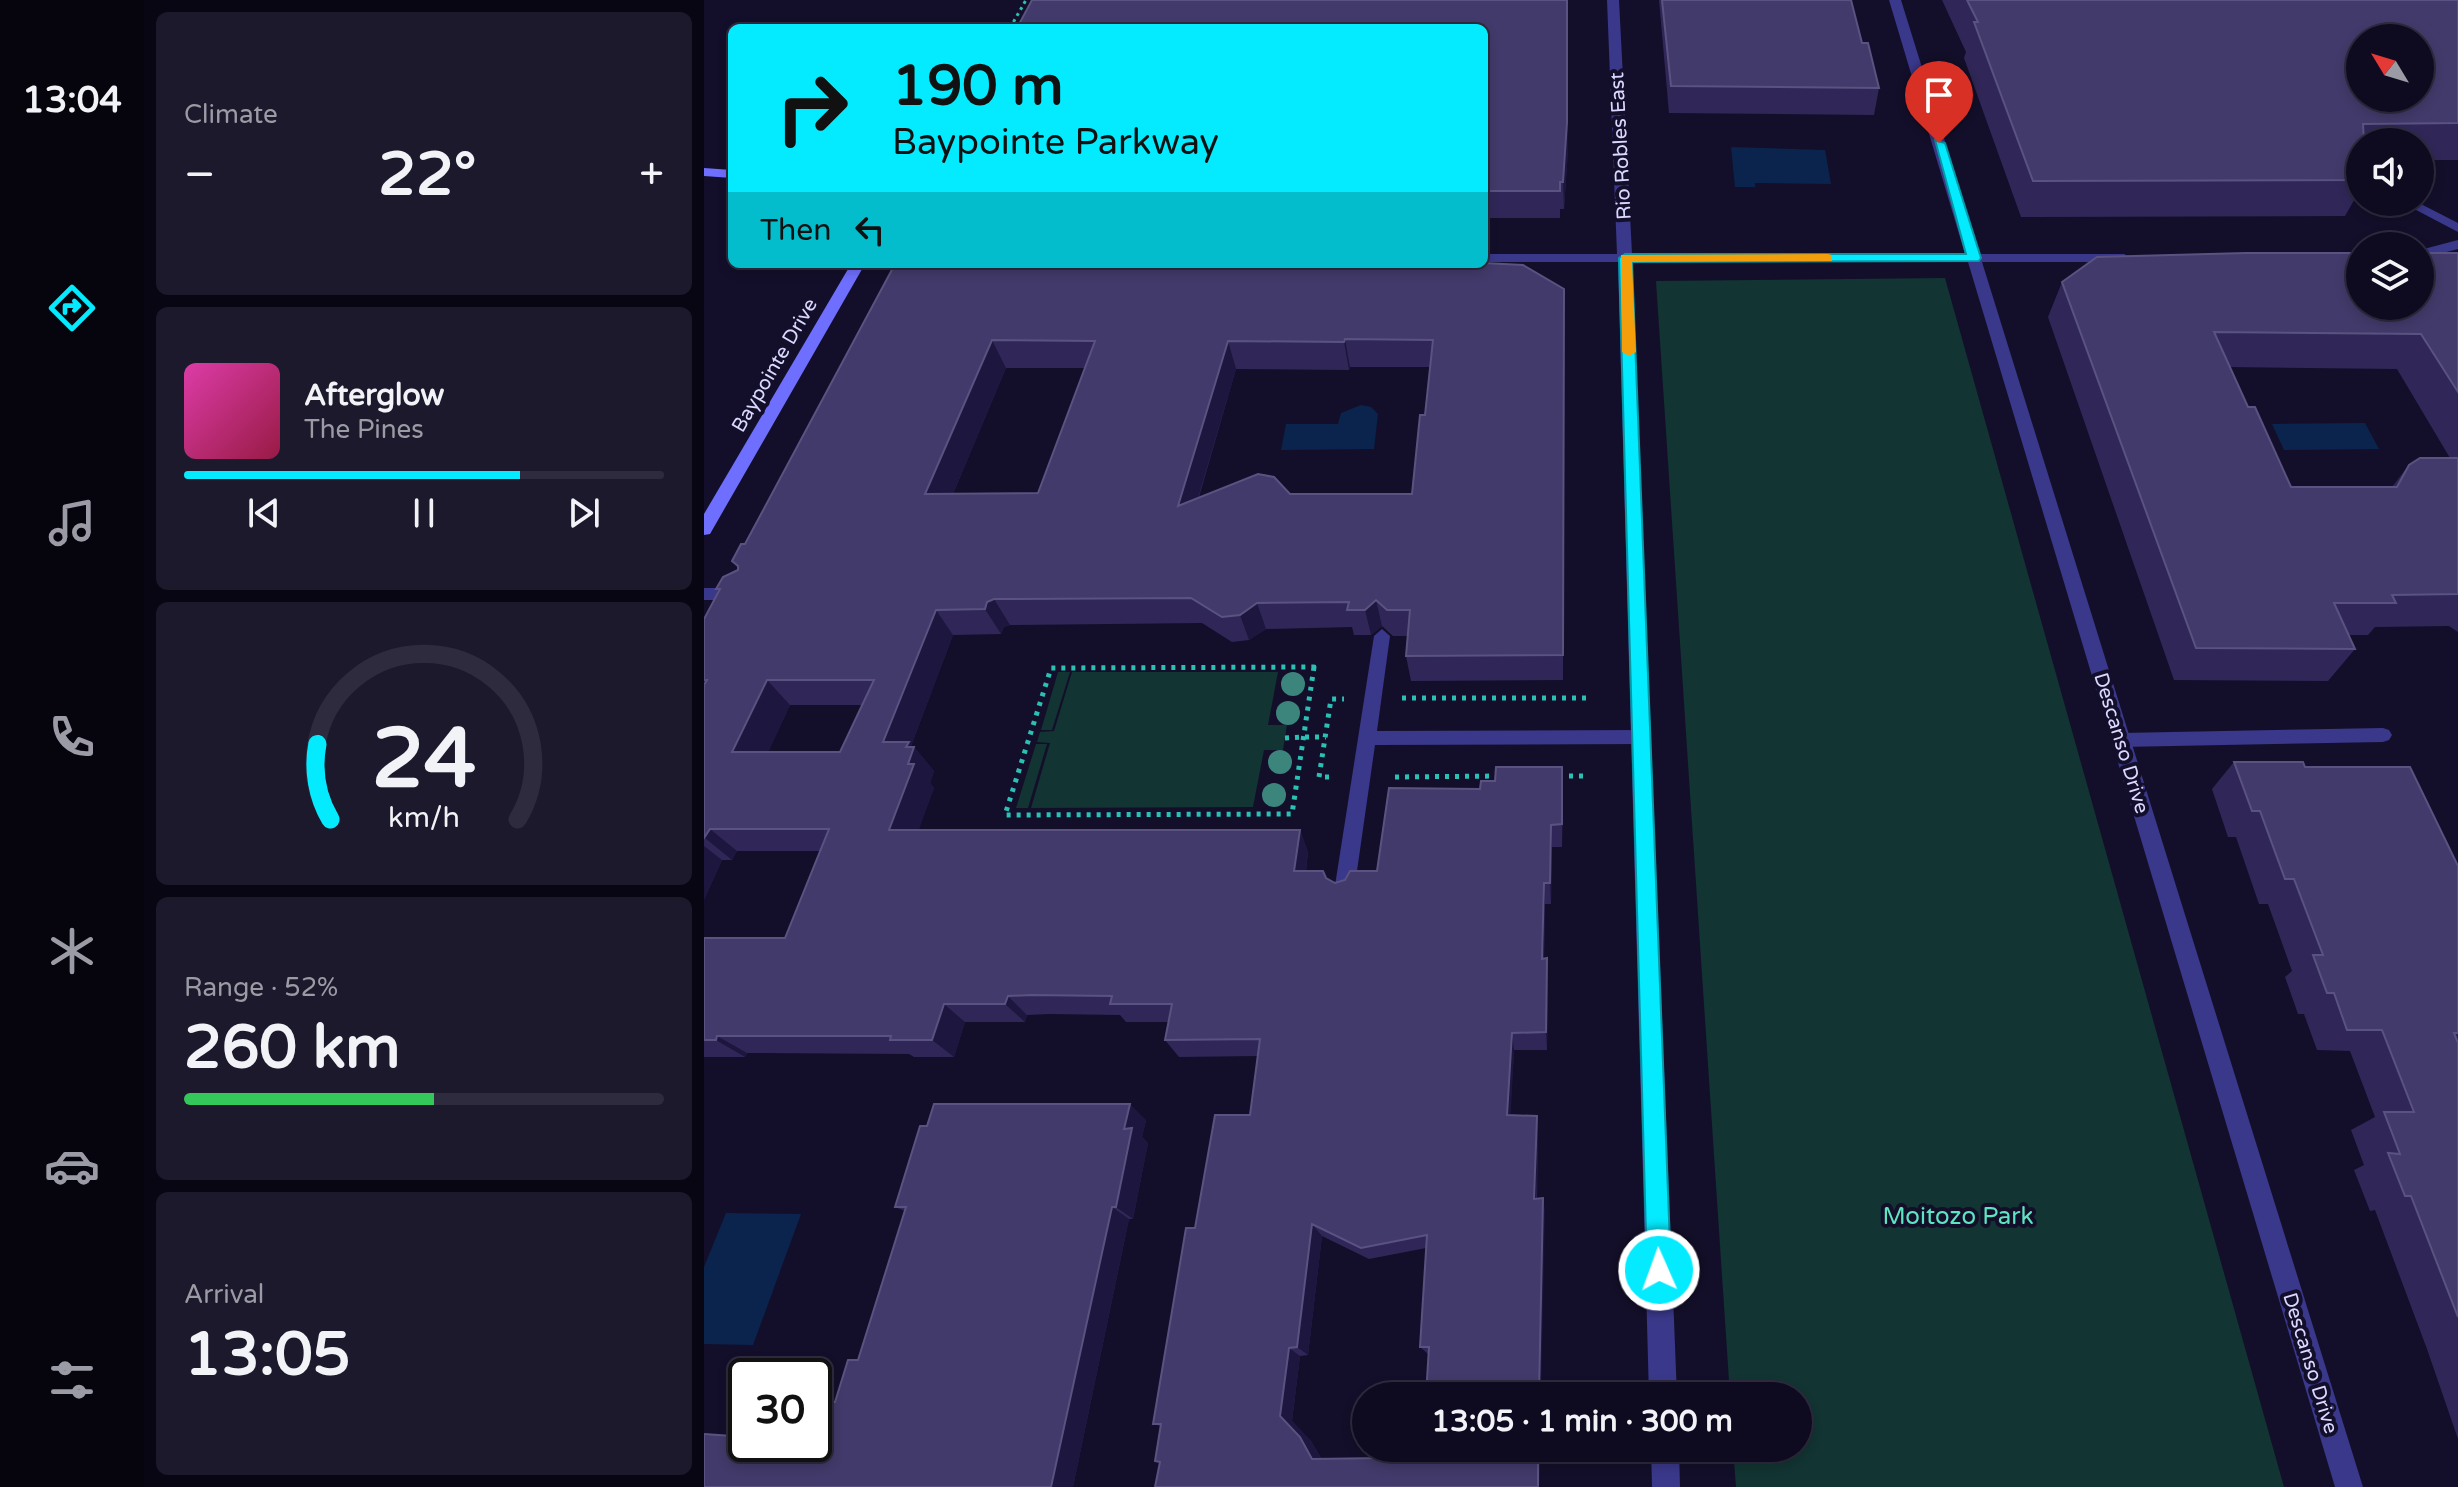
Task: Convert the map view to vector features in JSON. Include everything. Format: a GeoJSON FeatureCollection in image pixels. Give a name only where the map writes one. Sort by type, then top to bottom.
{"type":"FeatureCollection","features":[{"type":"Feature","properties":{"kind":"street","name":"Rio Robles East"},"geometry":{"type":"LineString","coordinates":[[1613,0],[1625,258],[1663,1382]]}},
{"type":"Feature","properties":{"kind":"street","name":"Descanso Drive"},"geometry":{"type":"LineString","coordinates":[[1895,0],[2349,1487]]}},
{"type":"Feature","properties":{"kind":"street"},"geometry":{"type":"LineString","coordinates":[[704,172],[728,174]]}},
{"type":"Feature","properties":{"kind":"street"},"geometry":{"type":"LineString","coordinates":[[2434,251],[2458,244]]}},
{"type":"Feature","properties":{"kind":"street"},"geometry":{"type":"LineString","coordinates":[[1488,258],[2143,258]]}},
{"type":"Feature","properties":{"kind":"street","name":"Baypointe Drive"},"geometry":{"type":"LineString","coordinates":[[704,529],[856,268]]}},
{"type":"Feature","properties":{"kind":"street"},"geometry":{"type":"LineString","coordinates":[[1665,1462],[1666,1487]]}},
{"type":"Feature","properties":{"kind":"lane"},"geometry":{"type":"LineString","coordinates":[[2434,216],[2458,228]]}},
{"type":"Feature","properties":{"kind":"lane"},"geometry":{"type":"LineString","coordinates":[[704,594],[751,594]]}},
{"type":"Feature","properties":{"kind":"lane"},"geometry":{"type":"LineString","coordinates":[[1344,892],[1382,636]]}},
{"type":"Feature","properties":{"kind":"lane"},"geometry":{"type":"LineString","coordinates":[[2121,740],[2383,735]]}},
{"type":"Feature","properties":{"kind":"lane"},"geometry":{"type":"LineString","coordinates":[[1367,738],[1641,737]]}},
{"type":"Feature","properties":{"kind":"path"},"geometry":{"type":"LineString","coordinates":[[1012,24],[1026,0]]}},
{"type":"Feature","properties":{"kind":"path"},"geometry":{"type":"LineString","coordinates":[[1314,667],[1305,737],[1292,814],[1005,815],[1051,668],[1314,667]]}},
{"type":"Feature","properties":{"kind":"path"},"geometry":{"type":"LineString","coordinates":[[1285,738],[1326,737]]}},
{"type":"Feature","properties":{"kind":"green space","name":"Moitozo Park"},"geometry":{"type":"Polygon","coordinates":[[[1945,278],[2284,1487],[1736,1487],[1734,1462],[1812,1462],[1812,1382],[1729,1382],[1656,281],[1945,278]]]}},
{"type":"Feature","properties":{"kind":"green space"},"geometry":{"type":"Polygon","coordinates":[[[1058,672],[1070,672],[1052,730],[1041,730],[1058,672]]]}},
{"type":"Feature","properties":{"kind":"green space"},"geometry":{"type":"Polygon","coordinates":[[[1072,672],[1278,672],[1268,725],[1287,725],[1283,750],[1264,750],[1253,807],[1031,808],[1050,743],[1037,742],[1040,732],[1054,731],[1072,672]]]}},
{"type":"Feature","properties":{"kind":"green space"},"geometry":{"type":"Polygon","coordinates":[[[1036,744],[1047,744],[1028,808],[1016,808],[1036,744]]]}},
{"type":"Feature","properties":{"kind":"water"},"geometry":{"type":"Polygon","coordinates":[[[1731,147],[1825,150],[1831,184],[1755,183],[1755,187],[1735,187],[1731,147]]]}},
{"type":"Feature","properties":{"kind":"water"},"geometry":{"type":"Polygon","coordinates":[[[1361,405],[1371,407],[1378,414],[1374,449],[1281,450],[1286,424],[1338,424],[1341,413],[1361,405]]]}},
{"type":"Feature","properties":{"kind":"water"},"geometry":{"type":"Polygon","coordinates":[[[2365,423],[2379,449],[2284,450],[2272,424],[2365,423]]]}},
{"type":"Feature","properties":{"kind":"water"},"geometry":{"type":"Polygon","coordinates":[[[726,1213],[801,1214],[753,1345],[704,1344],[704,1267],[726,1213]]]}},
{"type":"Feature","properties":{"kind":"building"},"geometry":{"type":"Polygon","coordinates":[[[1032,0],[1567,0],[1567,122],[1563,182],[1560,182],[1560,191],[1488,191],[1488,24],[1019,24],[1032,0]]]}},
{"type":"Feature","properties":{"kind":"building"},"geometry":{"type":"Polygon","coordinates":[[[1662,0],[1851,0],[1862,43],[1868,43],[1879,88],[1671,86],[1662,0]]]}},
{"type":"Feature","properties":{"kind":"building"},"geometry":{"type":"Polygon","coordinates":[[[1967,0],[2458,0],[2458,123],[2363,124],[2363,128],[2346,128],[2346,180],[2033,181],[1974,22],[1978,22],[1967,0]]]}},
{"type":"Feature","properties":{"kind":"building"},"geometry":{"type":"Polygon","coordinates":[[[2346,253],[2346,320],[2434,320],[2434,253],[2458,253],[2458,392],[2421,334],[2214,332],[2248,407],[2255,407],[2291,487],[2397,487],[2409,465],[2420,458],[2458,458],[2458,594],[2392,595],[2396,603],[2334,603],[2355,649],[2196,648],[2062,282],[2097,257],[2346,253]]]}},
{"type":"Feature","properties":{"kind":"building"},"geometry":{"type":"Polygon","coordinates":[[[1488,263],[1523,265],[1564,289],[1563,655],[1406,656],[1410,610],[1387,610],[1376,600],[1365,610],[1347,610],[1349,602],[1257,603],[1240,615],[1222,617],[1191,598],[994,599],[987,602],[985,609],[936,610],[883,742],[909,742],[906,747],[914,747],[908,764],[914,764],[889,830],[1300,830],[1294,871],[1323,871],[1326,878],[1335,883],[1345,880],[1350,871],[1377,871],[1389,788],[1480,789],[1481,781],[1495,781],[1496,767],[1562,767],[1562,824],[1551,825],[1550,883],[1544,883],[1542,959],[1547,958],[1546,1032],[1512,1033],[1507,1115],[1537,1116],[1534,1199],[1543,1198],[1539,1382],[1427,1382],[1429,1347],[1420,1347],[1427,1235],[1361,1248],[1312,1224],[1297,1347],[1289,1348],[1280,1416],[1300,1437],[1312,1459],[1352,1458],[1352,1462],[1538,1462],[1538,1487],[1155,1487],[1160,1462],[1155,1461],[1161,1424],[1153,1424],[1186,1228],[1195,1228],[1215,1115],[1250,1115],[1260,1039],[1165,1040],[1172,1004],[1110,1004],[1112,996],[1031,995],[1008,996],[1005,1004],[944,1004],[932,1040],[890,1040],[891,1036],[717,1036],[716,1040],[704,1040],[704,938],[785,938],[829,829],[710,829],[704,838],[704,685],[707,680],[704,680],[704,619],[723,577],[738,570],[732,561],[741,544],[745,544],[893,268],[1488,268],[1488,263]],[[992,340],[925,494],[1038,493],[1095,341],[992,340]],[[1433,340],[1228,341],[1178,506],[1258,474],[1274,477],[1290,494],[1412,494],[1420,415],[1425,415],[1433,340]],[[767,680],[732,752],[840,752],[874,680],[767,680]]]}},
{"type":"Feature","properties":{"kind":"building"},"geometry":{"type":"Polygon","coordinates":[[[2234,762],[2303,762],[2305,767],[2410,767],[2458,866],[2458,1033],[2454,1033],[2458,1043],[2458,1317],[2411,1196],[2405,1196],[2388,1153],[2400,1154],[2384,1112],[2414,1112],[2382,1030],[2347,1030],[2334,993],[2327,993],[2313,955],[2323,955],[2294,879],[2285,879],[2260,811],[2252,811],[2234,762]]]}},
{"type":"Feature","properties":{"kind":"building"},"geometry":{"type":"Polygon","coordinates":[[[934,1104],[1130,1104],[1124,1129],[1132,1128],[1116,1207],[1112,1207],[1051,1487],[704,1487],[704,1434],[728,1436],[728,1462],[832,1462],[832,1402],[835,1402],[848,1360],[858,1360],[906,1207],[895,1207],[920,1126],[927,1126],[934,1104]]]}},
{"type":"Feature","properties":{"kind":"slow traffic"},"geometry":{"type":"LineString","coordinates":[[1629,352],[1625,258],[1828,258]]}},
{"type":"Feature","properties":{"kind":"route"},"geometry":{"type":"LineString","coordinates":[[1659,1270],[1625,258],[1974,258],[1939,143]]}}]}
